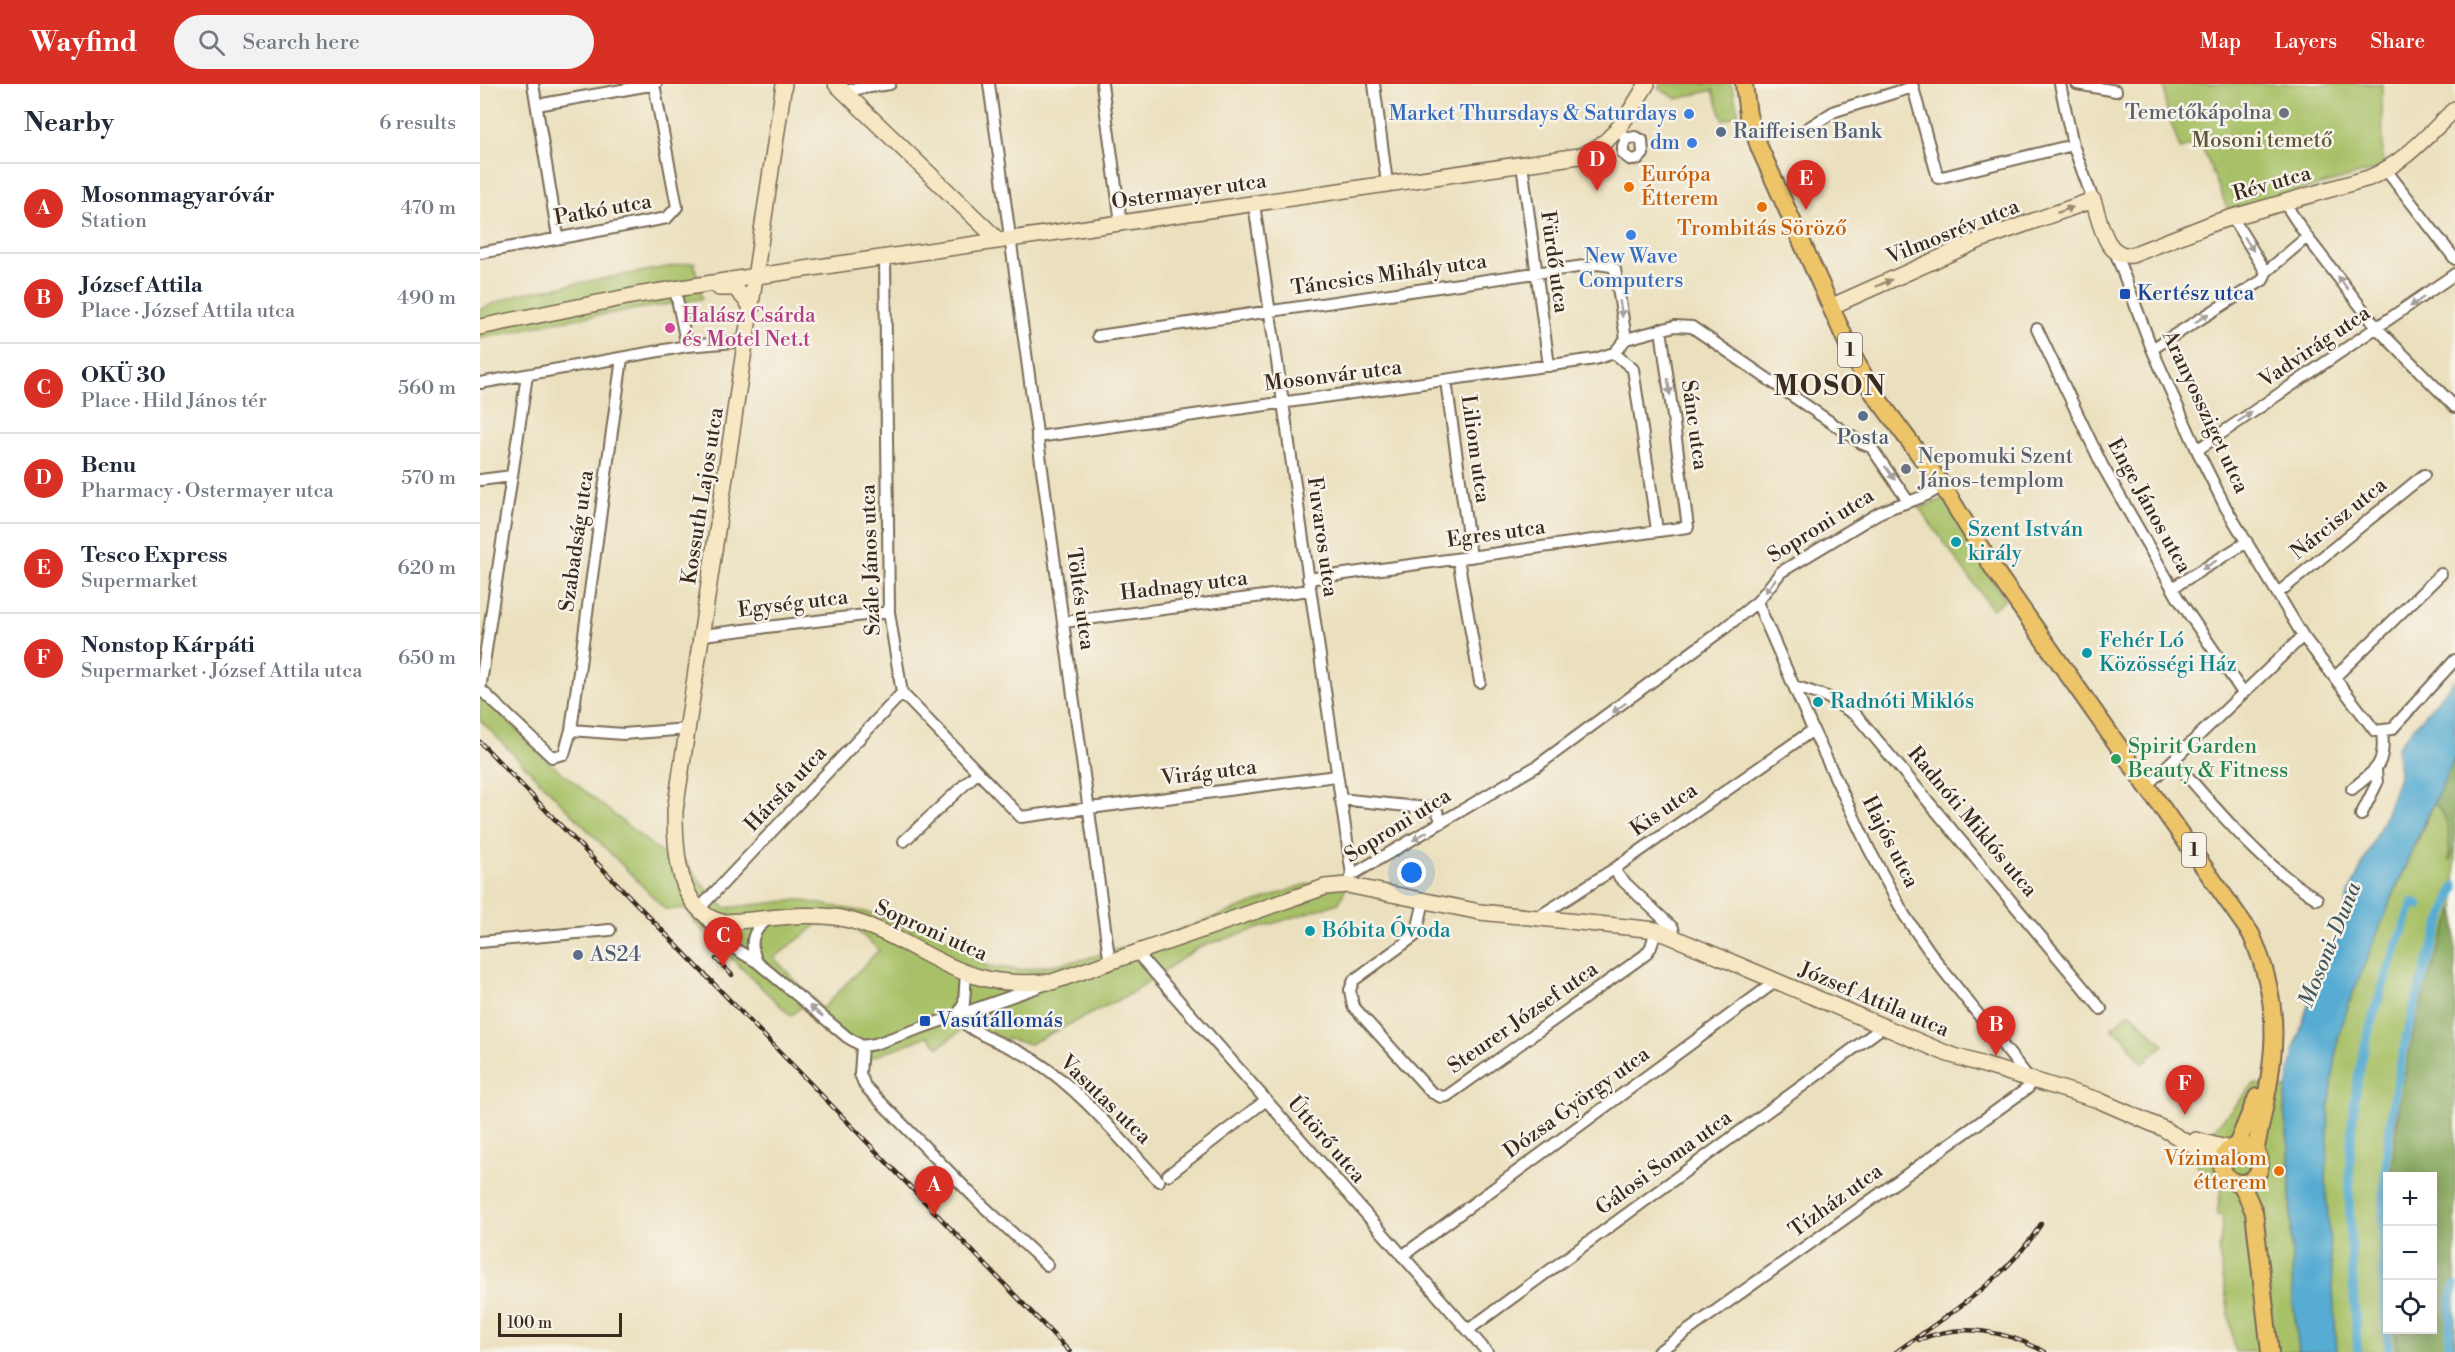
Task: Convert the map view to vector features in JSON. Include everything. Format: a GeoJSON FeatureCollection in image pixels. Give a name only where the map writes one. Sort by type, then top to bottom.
{"type":"FeatureCollection","features":[{"type":"Feature","properties":{"kind":"main road","name":"1"},"geometry":{"type":"LineString","coordinates":[[1744,84],[1748,115],[1760,149],[1830,307],[1872,391],[1942,485],[1995,571],[2251,934],[2268,976],[2273,1005],[2274,1031],[2269,1092],[2258,1127],[2255,1152],[2260,1164],[2249,1179],[2261,1250],[2270,1352]]}},
{"type":"Feature","properties":{"kind":"main road","name":"1"},"geometry":{"type":"LineString","coordinates":[[2249,1179],[2228,1178],[2229,1152],[2271,1066]]}},
{"type":"Feature","properties":{"kind":"main road"},"geometry":{"type":"LineString","coordinates":[[2229,1152],[2249,1147],[2255,1152]]}},
{"type":"Feature","properties":{"kind":"street"},"geometry":{"type":"LineString","coordinates":[[533,84],[558,237]]}},
{"type":"Feature","properties":{"kind":"street"},"geometry":{"type":"LineString","coordinates":[[537,105],[655,84]]}},
{"type":"Feature","properties":{"kind":"street","name":"Patkó utca"},"geometry":{"type":"LineString","coordinates":[[480,253],[667,218],[677,207],[655,84]]}},
{"type":"Feature","properties":{"kind":"street","name":"Kossuth Lajos utca"},"geometry":{"type":"LineString","coordinates":[[698,910],[687,889],[675,838],[675,811],[784,84]]}},
{"type":"Feature","properties":{"kind":"street"},"geometry":{"type":"LineString","coordinates":[[840,87],[890,84]]}},
{"type":"Feature","properties":{"kind":"street","name":"Töltés utca"},"geometry":{"type":"LineString","coordinates":[[988,84],[1004,240],[1038,437],[1110,964]]}},
{"type":"Feature","properties":{"kind":"street"},"geometry":{"type":"LineString","coordinates":[[1102,84],[1121,223]]}},
{"type":"Feature","properties":{"kind":"street"},"geometry":{"type":"LineString","coordinates":[[1374,84],[1387,183]]}},
{"type":"Feature","properties":{"kind":"street","name":"Ostermayer utca"},"geometry":{"type":"LineString","coordinates":[[676,294],[756,276],[1579,156],[1595,151],[1622,134],[1647,84]]}},
{"type":"Feature","properties":{"kind":"street","name":"Aranyossziget utca"},"geometry":{"type":"LineString","coordinates":[[2060,84],[2073,145],[2093,200],[2152,349],[2197,450],[2226,508],[2303,636],[2375,731],[2382,732]]}},
{"type":"Feature","properties":{"kind":"street"},"geometry":{"type":"LineString","coordinates":[[2077,84],[2116,91]]}},
{"type":"Feature","properties":{"kind":"street"},"geometry":{"type":"LineString","coordinates":[[1805,130],[1835,111],[1912,85],[1938,178],[2073,145]]}},
{"type":"Feature","properties":{"kind":"street"},"geometry":{"type":"LineString","coordinates":[[840,87],[1004,240]]}},
{"type":"Feature","properties":{"kind":"street","name":"Rév utca"},"geometry":{"type":"LineString","coordinates":[[2116,254],[2132,255],[2232,217],[2369,178],[2401,161],[2455,109]]}},
{"type":"Feature","properties":{"kind":"street"},"geometry":{"type":"LineString","coordinates":[[1622,134],[1642,140],[1643,154],[1638,159],[1632,160],[1623,154],[1622,134]]}},
{"type":"Feature","properties":{"kind":"street","name":"Fürdő utca"},"geometry":{"type":"LineString","coordinates":[[1522,164],[1549,366]]}},
{"type":"Feature","properties":{"kind":"street"},"geometry":{"type":"LineString","coordinates":[[2386,170],[2455,259]]}},
{"type":"Feature","properties":{"kind":"street","name":"Vilmosrév utca"},"geometry":{"type":"LineString","coordinates":[[1830,307],[1980,240],[2093,200]]}},
{"type":"Feature","properties":{"kind":"street"},"geometry":{"type":"LineString","coordinates":[[2284,202],[2307,237],[2379,329],[2455,407]]}},
{"type":"Feature","properties":{"kind":"street","name":"Fuvaros utca"},"geometry":{"type":"LineString","coordinates":[[1254,204],[1350,880]]}},
{"type":"Feature","properties":{"kind":"street"},"geometry":{"type":"LineString","coordinates":[[2232,217],[2266,272]]}},
{"type":"Feature","properties":{"kind":"street"},"geometry":{"type":"LineString","coordinates":[[2152,349],[2263,280],[2266,272],[2307,237]]}},
{"type":"Feature","properties":{"kind":"street"},"geometry":{"type":"LineString","coordinates":[[676,294],[740,271],[747,266],[761,241]]}},
{"type":"Feature","properties":{"kind":"street","name":"Szále János utca"},"geometry":{"type":"LineString","coordinates":[[885,258],[889,612],[902,693]]}},
{"type":"Feature","properties":{"kind":"street","name":"Táncsics Mihály utca"},"geometry":{"type":"LineString","coordinates":[[1098,336],[1598,264],[1611,266],[1614,269],[1626,339]]}},
{"type":"Feature","properties":{"kind":"street","name":"Vadvirág utca"},"geometry":{"type":"LineString","coordinates":[[2197,450],[2379,329],[2455,274]]}},
{"type":"Feature","properties":{"kind":"street"},"geometry":{"type":"LineString","coordinates":[[480,327],[676,294],[735,288],[752,307]]}},
{"type":"Feature","properties":{"kind":"street"},"geometry":{"type":"LineString","coordinates":[[676,294],[687,346]]}},
{"type":"Feature","properties":{"kind":"street"},"geometry":{"type":"LineString","coordinates":[[1657,530],[1633,369],[1614,353],[1626,339],[1661,329],[1692,327],[1861,443],[1871,447],[1908,501]]}},
{"type":"Feature","properties":{"kind":"street","name":"Sánc utca"},"geometry":{"type":"LineString","coordinates":[[1661,329],[1688,526]]}},
{"type":"Feature","properties":{"kind":"street","name":"Enge János utca"},"geometry":{"type":"LineString","coordinates":[[2037,329],[2102,465],[2172,588],[2243,693]]}},
{"type":"Feature","properties":{"kind":"street"},"geometry":{"type":"LineString","coordinates":[[480,382],[687,346],[747,341]]}},
{"type":"Feature","properties":{"kind":"street","name":"Mosonvár utca"},"geometry":{"type":"LineString","coordinates":[[1038,437],[1283,401],[1549,366],[1614,353]]}},
{"type":"Feature","properties":{"kind":"street","name":"Szabadság utca"},"geometry":{"type":"LineString","coordinates":[[480,690],[552,757],[564,754],[571,730],[622,358]]}},
{"type":"Feature","properties":{"kind":"street"},"geometry":{"type":"LineString","coordinates":[[480,690],[527,375]]}},
{"type":"Feature","properties":{"kind":"street","name":"Liliom utca"},"geometry":{"type":"LineString","coordinates":[[1446,381],[1471,557]]}},
{"type":"Feature","properties":{"kind":"street","name":"Nárcisz utca"},"geometry":{"type":"LineString","coordinates":[[2278,593],[2424,475]]}},
{"type":"Feature","properties":{"kind":"street"},"geometry":{"type":"LineString","coordinates":[[480,480],[512,476]]}},
{"type":"Feature","properties":{"kind":"street","name":"Soproni utca"},"geometry":{"type":"LineString","coordinates":[[698,910],[721,922],[824,916],[853,921],[885,931],[966,972],[998,981],[1052,982],[1110,964],[1350,880],[1442,822],[1538,766],[1757,602],[1781,572],[1877,514],[1932,494],[1942,485]]}},
{"type":"Feature","properties":{"kind":"street","name":"Egres utca"},"geometry":{"type":"LineString","coordinates":[[1309,584],[1471,557],[1688,526]]}},
{"type":"Feature","properties":{"kind":"street"},"geometry":{"type":"LineString","coordinates":[[2172,588],[2247,542]]}},
{"type":"Feature","properties":{"kind":"street"},"geometry":{"type":"LineString","coordinates":[[1458,559],[1480,682]]}},
{"type":"Feature","properties":{"kind":"street"},"geometry":{"type":"LineString","coordinates":[[2335,678],[2440,574]]}},
{"type":"Feature","properties":{"kind":"street","name":"Hadnagy utca"},"geometry":{"type":"LineString","coordinates":[[1064,622],[1309,584]]}},
{"type":"Feature","properties":{"kind":"street","name":"Hajós utca"},"geometry":{"type":"LineString","coordinates":[[1757,602],[1813,730],[1869,849],[1905,916],[1939,965],[2031,1078]]}},
{"type":"Feature","properties":{"kind":"street","name":"Egység utca"},"geometry":{"type":"LineString","coordinates":[[703,635],[889,612]]}},
{"type":"Feature","properties":{"kind":"street"},"geometry":{"type":"LineString","coordinates":[[2147,785],[2303,636]]}},
{"type":"Feature","properties":{"kind":"street"},"geometry":{"type":"LineString","coordinates":[[2352,789],[2376,770],[2382,760],[2382,732],[2392,729],[2455,660]]}},
{"type":"Feature","properties":{"kind":"street","name":"Radnóti Miklós utca"},"geometry":{"type":"LineString","coordinates":[[1794,686],[1827,697],[1857,716],[2101,1009]]}},
{"type":"Feature","properties":{"kind":"street"},"geometry":{"type":"LineString","coordinates":[[902,693],[1021,816],[1087,808]]}},
{"type":"Feature","properties":{"kind":"street","name":"Hársfa utca"},"geometry":{"type":"LineString","coordinates":[[698,910],[902,693]]}},
{"type":"Feature","properties":{"kind":"street"},"geometry":{"type":"LineString","coordinates":[[571,730],[623,734],[688,729]]}},
{"type":"Feature","properties":{"kind":"street","name":"Kis utca"},"geometry":{"type":"LineString","coordinates":[[1535,919],[1614,869],[1813,730]]}},
{"type":"Feature","properties":{"kind":"street"},"geometry":{"type":"LineString","coordinates":[[2173,760],[2252,848],[2289,881],[2317,898]]}},
{"type":"Feature","properties":{"kind":"street"},"geometry":{"type":"LineString","coordinates":[[2361,815],[2376,783],[2376,770]]}},
{"type":"Feature","properties":{"kind":"street"},"geometry":{"type":"LineString","coordinates":[[904,841],[977,773]]}},
{"type":"Feature","properties":{"kind":"street","name":"Virág utca"},"geometry":{"type":"LineString","coordinates":[[1087,808],[1336,776]]}},
{"type":"Feature","properties":{"kind":"street"},"geometry":{"type":"LineString","coordinates":[[1340,800],[1436,809],[1442,822]]}},
{"type":"Feature","properties":{"kind":"street","name":"József Attila utca"},"geometry":{"type":"LineString","coordinates":[[1614,869],[1620,878],[1672,928],[1675,937]]}},
{"type":"Feature","properties":{"kind":"street","name":"József Attila utca"},"geometry":{"type":"LineString","coordinates":[[1350,880],[1424,901],[1480,912],[1656,930],[1948,1054],[2098,1100],[2162,1128],[2229,1152]]}},
{"type":"Feature","properties":{"kind":"street","name":"Steurer József utca"},"geometry":{"type":"LineString","coordinates":[[1424,901],[1416,935],[1354,980],[1350,990],[1353,1006],[1431,1092],[1441,1097],[1447,1096],[1645,955],[1656,930]]}},
{"type":"Feature","properties":{"kind":"street"},"geometry":{"type":"LineString","coordinates":[[698,910],[730,946],[757,962],[847,1037],[862,1046],[875,1044],[957,1017],[1052,982]]}},
{"type":"Feature","properties":{"kind":"street"},"geometry":{"type":"LineString","coordinates":[[757,962],[752,948],[753,936],[763,922],[771,918]]}},
{"type":"Feature","properties":{"kind":"street"},"geometry":{"type":"LineString","coordinates":[[480,942],[610,930]]}},
{"type":"Feature","properties":{"kind":"street","name":"Úttörő utca"},"geometry":{"type":"LineString","coordinates":[[1137,953],[1487,1352]]}},
{"type":"Feature","properties":{"kind":"street"},"geometry":{"type":"LineString","coordinates":[[957,1017],[964,1003],[966,972]]}},
{"type":"Feature","properties":{"kind":"street","name":"Dózsa György utca"},"geometry":{"type":"LineString","coordinates":[[1402,1256],[1774,982]]}},
{"type":"Feature","properties":{"kind":"street","name":"Vasutas utca"},"geometry":{"type":"LineString","coordinates":[[957,1017],[971,1030],[1035,1061],[1060,1079],[1163,1178],[1265,1101]]}},
{"type":"Feature","properties":{"kind":"street","name":"Gálosi Soma utca"},"geometry":{"type":"LineString","coordinates":[[1468,1330],[1883,1027]]}},
{"type":"Feature","properties":{"kind":"street"},"geometry":{"type":"LineString","coordinates":[[862,1046],[860,1074],[865,1086],[980,1203],[1047,1265]]}},
{"type":"Feature","properties":{"kind":"street","name":"Tízház utca"},"geometry":{"type":"LineString","coordinates":[[1658,1352],[2028,1088],[2031,1078]]}},
{"type":"Feature","properties":{"kind":"green space"},"geometry":{"type":"Polygon","coordinates":[[[1660,84],[1731,84],[1739,115],[1723,120],[1713,90],[1677,99],[1658,88],[1660,84]]]}},
{"type":"Feature","properties":{"kind":"green space","name":"Mosoni temető"},"geometry":{"type":"Polygon","coordinates":[[[2164,84],[2382,84],[2383,168],[2228,210],[2200,142],[2180,149],[2166,108],[2164,84]]]}},
{"type":"Feature","properties":{"kind":"green space"},"geometry":{"type":"Polygon","coordinates":[[[694,262],[702,299],[554,322],[480,339],[480,309],[519,294],[694,262]]]}},
{"type":"Feature","properties":{"kind":"green space"},"geometry":{"type":"Polygon","coordinates":[[[1945,499],[2005,600],[1992,609],[1919,508],[1945,499]]]}},
{"type":"Feature","properties":{"kind":"green space"},"geometry":{"type":"Polygon","coordinates":[[[480,693],[550,763],[669,859],[686,861],[701,883],[725,908],[798,900],[876,914],[912,929],[918,919],[987,966],[1021,970],[1081,960],[1161,937],[1295,888],[1336,876],[1347,885],[1339,903],[1199,947],[1128,995],[1030,1044],[988,1035],[972,1022],[939,1047],[928,1036],[868,1059],[801,1007],[791,1016],[695,923],[688,909],[665,909],[480,720],[480,693]],[[818,924],[774,958],[822,1009],[879,950],[853,927],[818,924]]]}},
{"type":"Feature","properties":{"kind":"green space"},"geometry":{"type":"Polygon","coordinates":[[[2455,757],[2455,850],[2449,860],[2449,837],[2446,822],[2444,815],[2434,803],[2455,757]]]}},
{"type":"Feature","properties":{"kind":"green space"},"geometry":{"type":"Polygon","coordinates":[[[2434,803],[2444,814],[2446,821],[2450,859],[2455,850],[2455,907],[2423,1003],[2397,1113],[2392,1172],[2383,1172],[2383,1334],[2395,1334],[2397,1352],[2337,1352],[2327,1235],[2328,1117],[2338,1039],[2347,1008],[2434,803]]]}},
{"type":"Feature","properties":{"kind":"green space"},"geometry":{"type":"Polygon","coordinates":[[[2455,907],[2455,1352],[2397,1352],[2395,1334],[2437,1334],[2437,1172],[2392,1172],[2399,1107],[2412,1039],[2442,939],[2455,907]]]}},
{"type":"Feature","properties":{"kind":"green space"},"geometry":{"type":"Polygon","coordinates":[[[2130,1012],[2164,1045],[2142,1064],[2124,1037],[2111,1029],[2130,1012]]]}},
{"type":"Feature","properties":{"kind":"green space"},"geometry":{"type":"Polygon","coordinates":[[[2254,1084],[2287,1089],[2284,1110],[2289,1148],[2293,1302],[2299,1352],[2235,1352],[2219,1252],[2223,1216],[2217,1215],[2221,1188],[2196,1165],[2208,1136],[2254,1084]]]}},
{"type":"Feature","properties":{"kind":"water"},"geometry":{"type":"Polygon","coordinates":[[[2455,680],[2455,757],[2410,854],[2350,1000],[2338,1038],[2329,1109],[2326,1185],[2337,1352],[2299,1352],[2293,1302],[2289,1148],[2284,1110],[2294,1050],[2317,976],[2340,932],[2348,895],[2384,819],[2399,776],[2397,747],[2455,680]]]}},
{"type":"Feature","properties":{"kind":"waterway"},"geometry":{"type":"LineString","coordinates":[[2389,1352],[2384,1290],[2383,1231],[2385,1172],[2392,1115],[2402,1058],[2416,1001],[2433,944],[2455,886]]}},
{"type":"Feature","properties":{"kind":"waterway"},"geometry":{"type":"LineString","coordinates":[[2358,1352],[2350,1215],[2353,1112],[2368,1033],[2389,967],[2413,903],[2419,905]]}},
{"type":"Feature","properties":{"kind":"waterway"},"geometry":{"type":"LineString","coordinates":[[2449,1352],[2451,1297],[2455,1286]]}},
{"type":"Feature","properties":{"kind":"railway"},"geometry":{"type":"LineString","coordinates":[[480,742],[1070,1352]]}},
{"type":"Feature","properties":{"kind":"railway"},"geometry":{"type":"LineString","coordinates":[[716,959],[732,975]]}},
{"type":"Feature","properties":{"kind":"railway"},"geometry":{"type":"LineString","coordinates":[[1896,1352],[1956,1310],[1994,1279],[2027,1244],[2041,1224]]}},
{"type":"Feature","properties":{"kind":"railway"},"geometry":{"type":"LineString","coordinates":[[1919,1340],[1951,1331],[1984,1331],[2015,1339],[2045,1352]]}},
{"type":"Feature","properties":{"kind":"place","name":"Temetőkápolna"},"geometry":{"type":"Point","coordinates":[2284,113]}},
{"type":"Feature","properties":{"kind":"place","name":"Market Thursdays & Saturdays"},"geometry":{"type":"Point","coordinates":[1689,114]}},
{"type":"Feature","properties":{"kind":"place","name":"Raiffeisen Bank"},"geometry":{"type":"Point","coordinates":[1721,132]}},
{"type":"Feature","properties":{"kind":"place","name":"dm"},"geometry":{"type":"Point","coordinates":[1692,143]}},
{"type":"Feature","properties":{"kind":"place","name":"Európa Étterem"},"geometry":{"type":"Point","coordinates":[1629,187]}},
{"type":"Feature","properties":{"kind":"place","name":"Benu"},"geometry":{"type":"Point","coordinates":[1597,191]}},
{"type":"Feature","properties":{"kind":"place","name":"Trombitás Söröző"},"geometry":{"type":"Point","coordinates":[1762,207]}},
{"type":"Feature","properties":{"kind":"place","name":"Tesco Express"},"geometry":{"type":"Point","coordinates":[1806,210]}},
{"type":"Feature","properties":{"kind":"place","name":"New Wave Computers"},"geometry":{"type":"Point","coordinates":[1631,235]}},
{"type":"Feature","properties":{"kind":"place","name":"Kertész utca"},"geometry":{"type":"Point","coordinates":[2125,294]}},
{"type":"Feature","properties":{"kind":"place","name":"Halász Csárda és Motel Net.t"},"geometry":{"type":"Point","coordinates":[670,328]}},
{"type":"Feature","properties":{"kind":"place","name":"Posta"},"geometry":{"type":"Point","coordinates":[1863,416]}},
{"type":"Feature","properties":{"kind":"place","name":"Nepomuki Szent János-templom"},"geometry":{"type":"Point","coordinates":[1906,469]}},
{"type":"Feature","properties":{"kind":"place","name":"Szent István király"},"geometry":{"type":"Point","coordinates":[1956,542]}},
{"type":"Feature","properties":{"kind":"place","name":"Fehér Ló Közösségi Ház"},"geometry":{"type":"Point","coordinates":[2087,653]}},
{"type":"Feature","properties":{"kind":"place","name":"Radnóti Miklós"},"geometry":{"type":"Point","coordinates":[1818,702]}},
{"type":"Feature","properties":{"kind":"place","name":"Spirit Garden Beauty & Fitness"},"geometry":{"type":"Point","coordinates":[2116,759]}},
{"type":"Feature","properties":{"kind":"place","name":"Bóbita Óvoda"},"geometry":{"type":"Point","coordinates":[1310,931]}},
{"type":"Feature","properties":{"kind":"place","name":"AS24"},"geometry":{"type":"Point","coordinates":[578,955]}},
{"type":"Feature","properties":{"kind":"place","name":"OKÜ 30"},"geometry":{"type":"Point","coordinates":[723,967]}},
{"type":"Feature","properties":{"kind":"place","name":"Vasútállomás"},"geometry":{"type":"Point","coordinates":[925,1021]}},
{"type":"Feature","properties":{"kind":"place","name":"József Attila"},"geometry":{"type":"Point","coordinates":[1996,1056]}},
{"type":"Feature","properties":{"kind":"place","name":"Nonstop Kárpáti"},"geometry":{"type":"Point","coordinates":[2185,1115]}},
{"type":"Feature","properties":{"kind":"place","name":"Vízimalom étterem"},"geometry":{"type":"Point","coordinates":[2279,1171]}},
{"type":"Feature","properties":{"kind":"place","name":"Mosonmagyaróvár"},"geometry":{"type":"Point","coordinates":[934,1216]}},
{"type":"Feature","properties":{"kind":"district","name":"MOSON"},"geometry":{"type":"Point","coordinates":[1830,387]}},
{"type":"Feature","properties":{"kind":"water label","name":"Mosoni-Duna"},"geometry":{"type":"Point","coordinates":[2330,945]}}]}
